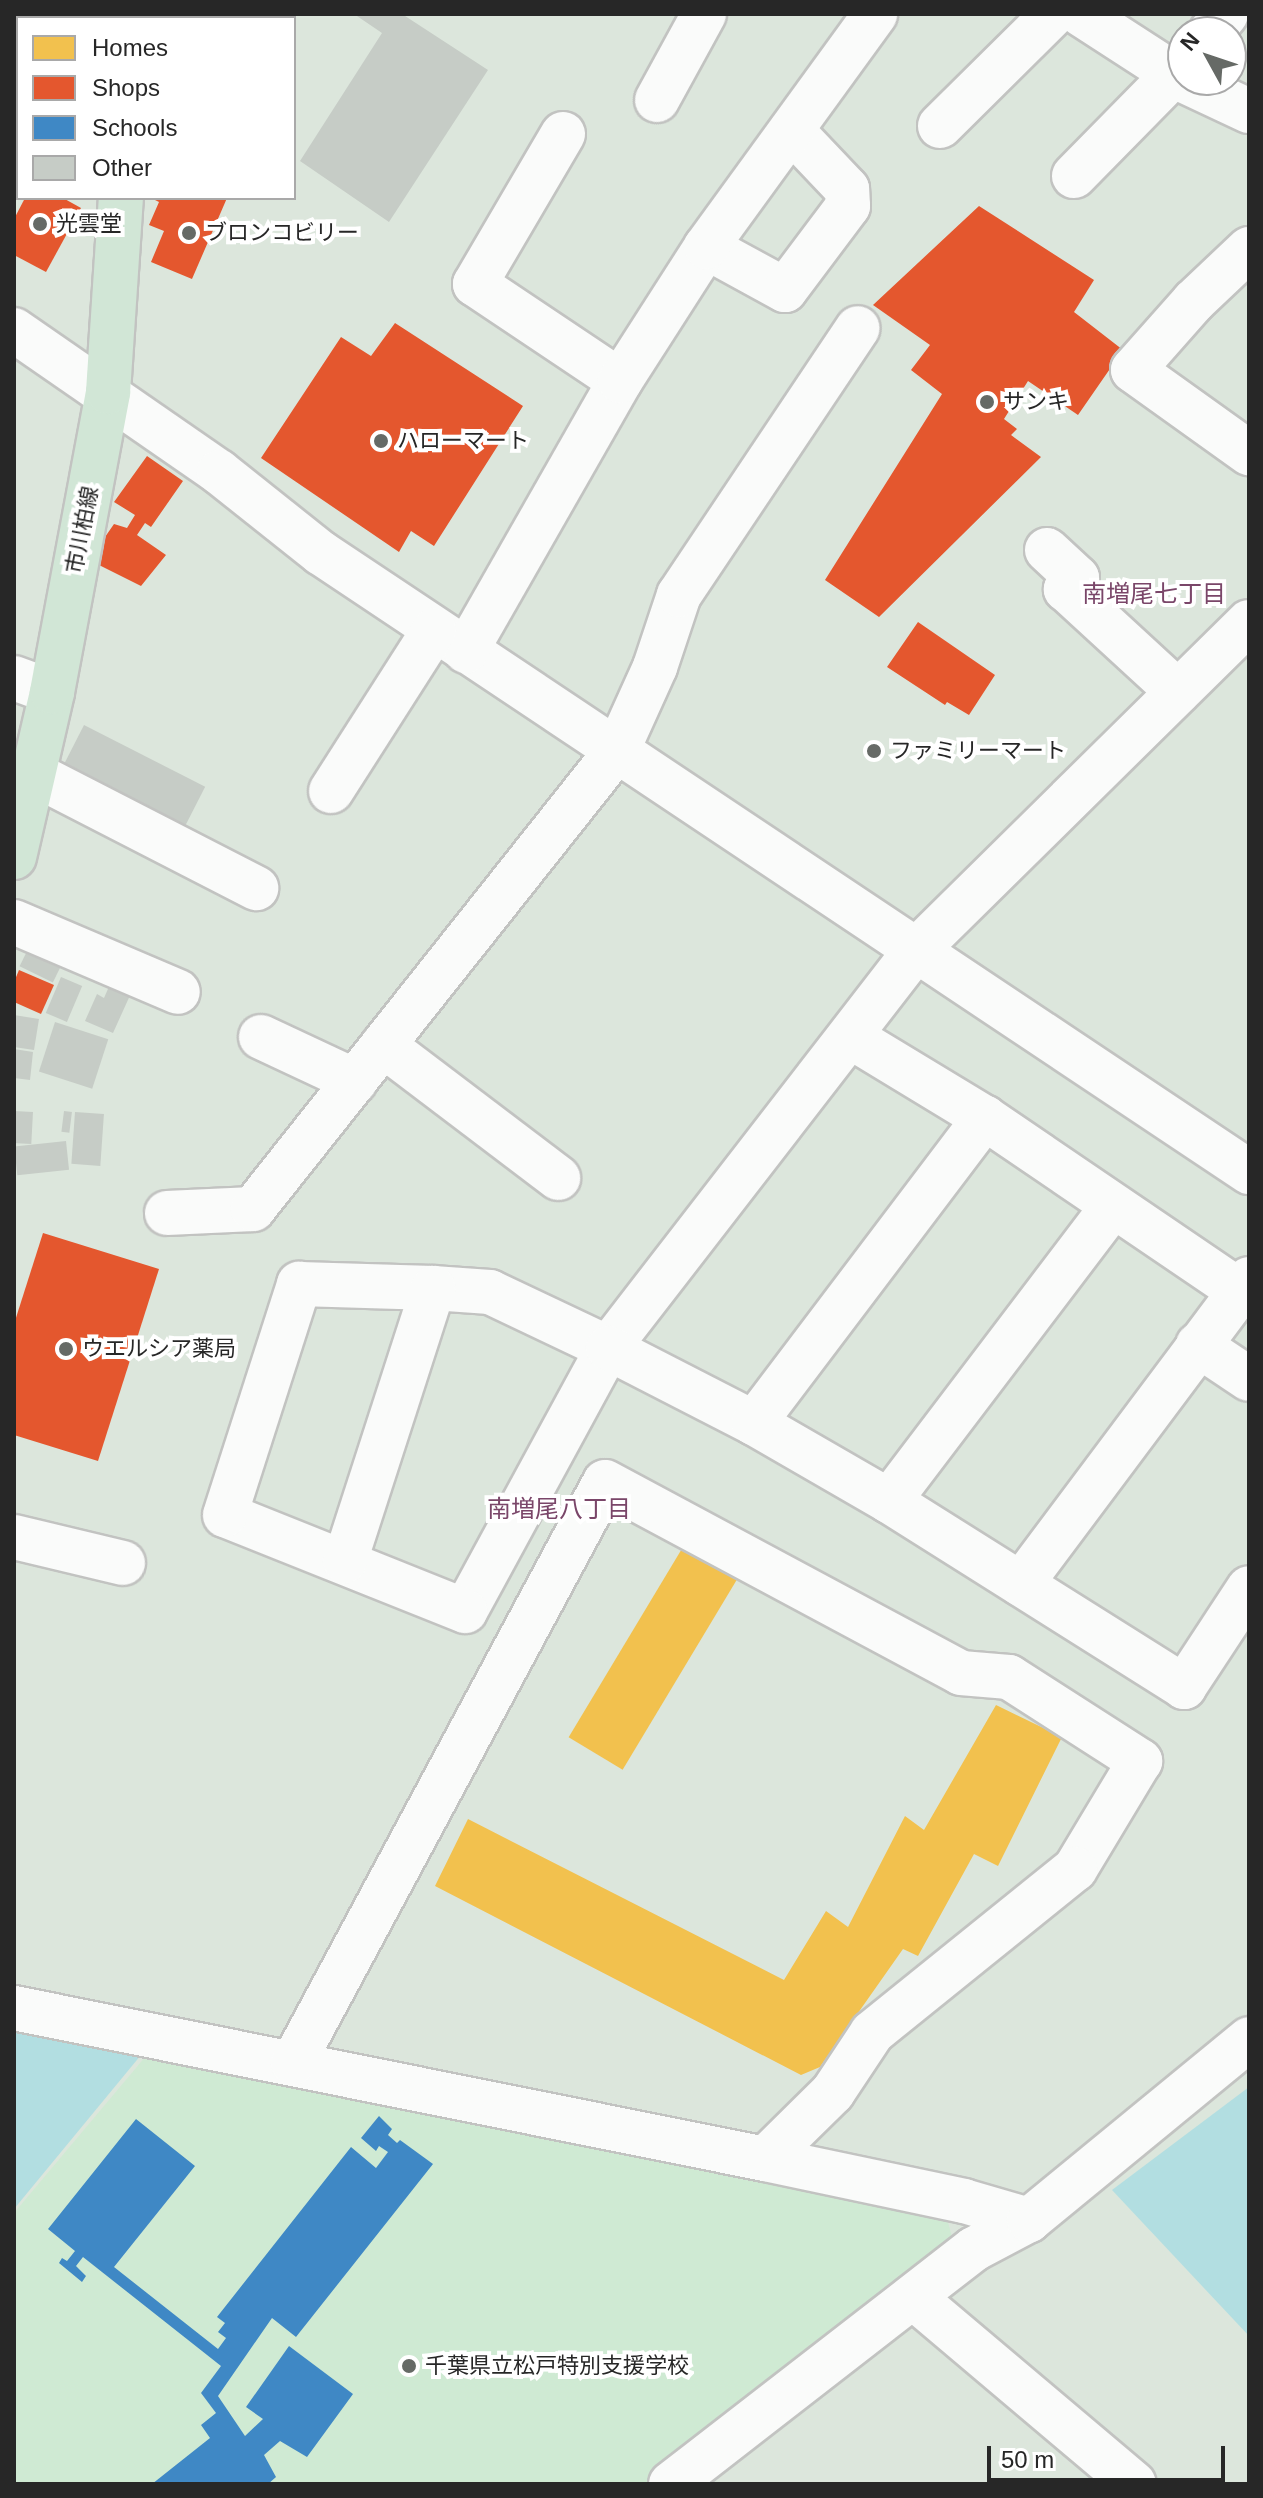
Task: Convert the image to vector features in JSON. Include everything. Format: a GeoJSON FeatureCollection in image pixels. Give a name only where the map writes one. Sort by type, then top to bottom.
{"type":"FeatureCollection","features":[{"type":"Feature","properties":{"kind":"main road","name":"市川柏線"},"geometry":{"type":"LineString","coordinates":[[14,857],[34,774],[33,685],[108,392],[121,200]]}},
{"type":"Feature","properties":{"kind":"street"},"geometry":{"type":"LineString","coordinates":[[657,100],[704,14]]}},
{"type":"Feature","properties":{"kind":"street"},"geometry":{"type":"LineString","coordinates":[[331,791],[450,640],[706,247],[875,14]]}},
{"type":"Feature","properties":{"kind":"street"},"geometry":{"type":"LineString","coordinates":[[940,126],[1053,14]]}},
{"type":"Feature","properties":{"kind":"street"},"geometry":{"type":"LineString","coordinates":[[1081,14],[1167,66]]}},
{"type":"Feature","properties":{"kind":"street"},"geometry":{"type":"LineString","coordinates":[[1074,176],[1167,88]]}},
{"type":"Feature","properties":{"kind":"street"},"geometry":{"type":"LineString","coordinates":[[1221,96],[1249,111]]}},
{"type":"Feature","properties":{"kind":"street"},"geometry":{"type":"LineString","coordinates":[[706,247],[785,290],[848,206],[847,189],[791,130]]}},
{"type":"Feature","properties":{"kind":"street"},"geometry":{"type":"LineString","coordinates":[[563,134],[475,284],[620,381]]}},
{"type":"Feature","properties":{"kind":"street"},"geometry":{"type":"LineString","coordinates":[[1249,249],[1194,301],[1133,370],[1249,453]]}},
{"type":"Feature","properties":{"kind":"street"},"geometry":{"type":"LineString","coordinates":[[167,1213],[253,1209],[618,749],[655,667],[679,595],[858,328]]}},
{"type":"Feature","properties":{"kind":"street"},"geometry":{"type":"LineString","coordinates":[[14,330],[108,392],[219,472],[321,553],[1249,1172]]}},
{"type":"Feature","properties":{"kind":"street"},"geometry":{"type":"LineString","coordinates":[[1047,550],[1077,578],[1066,589],[1178,692]]}},
{"type":"Feature","properties":{"kind":"street"},"geometry":{"type":"LineString","coordinates":[[1249,622],[915,951],[608,1348],[465,1611],[225,1515],[299,1284],[490,1292],[608,1348],[754,1423],[889,1501],[1184,1687],[1249,1588]]}},
{"type":"Feature","properties":{"kind":"street"},"geometry":{"type":"LineString","coordinates":[[34,774],[256,888]]}},
{"type":"Feature","properties":{"kind":"street"},"geometry":{"type":"LineString","coordinates":[[14,922],[178,992]]}},
{"type":"Feature","properties":{"kind":"street"},"geometry":{"type":"LineString","coordinates":[[261,1037],[355,1081]]}},
{"type":"Feature","properties":{"kind":"street"},"geometry":{"type":"LineString","coordinates":[[851,1037],[985,1118],[1113,1206],[1245,1285],[1021,1584]]}},
{"type":"Feature","properties":{"kind":"street"},"geometry":{"type":"LineString","coordinates":[[383,1045],[558,1178]]}},
{"type":"Feature","properties":{"kind":"street"},"geometry":{"type":"LineString","coordinates":[[754,1423],[985,1118]]}},
{"type":"Feature","properties":{"kind":"street"},"geometry":{"type":"LineString","coordinates":[[889,1501],[1113,1206]]}},
{"type":"Feature","properties":{"kind":"street"},"geometry":{"type":"LineString","coordinates":[[345,1561],[433,1288]]}},
{"type":"Feature","properties":{"kind":"street"},"geometry":{"type":"LineString","coordinates":[[1198,1345],[1249,1379]]}},
{"type":"Feature","properties":{"kind":"street"},"geometry":{"type":"LineString","coordinates":[[293,2063],[605,1482],[961,1673],[1009,1677],[1140,1761],[1075,1869],[872,2033],[833,2092],[765,2159]]}},
{"type":"Feature","properties":{"kind":"street"},"geometry":{"type":"LineString","coordinates":[[14,1537],[123,1563]]}},
{"type":"Feature","properties":{"kind":"street"},"geometry":{"type":"LineString","coordinates":[[14,2008],[765,2159],[964,2201],[1029,2220]]}},
{"type":"Feature","properties":{"kind":"street"},"geometry":{"type":"LineString","coordinates":[[671,2484],[974,2249],[1029,2220],[1249,2039]]}},
{"type":"Feature","properties":{"kind":"street"},"geometry":{"type":"LineString","coordinates":[[913,2297],[1134,2484]]}},
{"type":"Feature","properties":{"kind":"shaded area"},"geometry":{"type":"Polygon","coordinates":[[[14,2032],[141,2055],[14,2209],[14,2032]]]}},
{"type":"Feature","properties":{"kind":"shaded area","name":"千葉県立松戸特別支援学校"},"geometry":{"type":"Polygon","coordinates":[[[146,2056],[946,2215],[955,2248],[653,2484],[14,2484],[14,2213],[146,2056]]]}},
{"type":"Feature","properties":{"kind":"shaded area"},"geometry":{"type":"Polygon","coordinates":[[[1249,2087],[1249,2336],[1112,2190],[1249,2087]]]}},
{"type":"Feature","properties":{"kind":"building: Homes"},"geometry":{"type":"Polygon","coordinates":[[[701,1517],[755,1549],[623,1770],[569,1737],[701,1517]]]}},
{"type":"Feature","properties":{"kind":"building: Homes"},"geometry":{"type":"Polygon","coordinates":[[[996,1705],[1062,1737],[998,1866],[974,1854],[918,1956],[903,1949],[820,2067],[801,2075],[435,1886],[468,1819],[784,1980],[826,1911],[848,1927],[905,1816],[924,1830],[996,1705]]]}},
{"type":"Feature","properties":{"kind":"building: Shops"},"geometry":{"type":"Polygon","coordinates":[[[24,200],[67,200],[81,208],[46,272],[14,255],[14,219],[24,200]]]}},
{"type":"Feature","properties":{"kind":"building: Shops"},"geometry":{"type":"Polygon","coordinates":[[[155,200],[226,200],[192,279],[151,262],[164,231],[149,225],[159,202],[155,200]]]}},
{"type":"Feature","properties":{"kind":"building: Shops"},"geometry":{"type":"Polygon","coordinates":[[[979,206],[1094,280],[1074,312],[1123,350],[1078,415],[1028,381],[1004,419],[1017,429],[1011,435],[1041,457],[879,617],[825,580],[942,394],[911,370],[930,345],[873,305],[979,206]]]}},
{"type":"Feature","properties":{"kind":"building: Shops"},"geometry":{"type":"Polygon","coordinates":[[[395,323],[523,406],[434,546],[411,531],[399,552],[261,458],[341,337],[371,356],[395,323]]]}},
{"type":"Feature","properties":{"kind":"building: Shops"},"geometry":{"type":"Polygon","coordinates":[[[147,456],[183,481],[151,527],[145,523],[137,535],[166,555],[141,586],[95,563],[101,534],[105,537],[114,524],[127,528],[135,515],[114,502],[147,456]]]}},
{"type":"Feature","properties":{"kind":"building: Shops"},"geometry":{"type":"Polygon","coordinates":[[[918,622],[995,675],[969,715],[947,702],[945,705],[887,667],[918,622]]]}},
{"type":"Feature","properties":{"kind":"building: Shops"},"geometry":{"type":"Polygon","coordinates":[[[19,970],[54,985],[41,1014],[14,1002],[14,982],[19,970]]]}},
{"type":"Feature","properties":{"kind":"building: Shops"},"geometry":{"type":"Polygon","coordinates":[[[43,1233],[159,1269],[98,1461],[14,1435],[14,1324],[43,1233]]]}},
{"type":"Feature","properties":{"kind":"building: Schools"},"geometry":{"type":"Polygon","coordinates":[[[379,2116],[392,2129],[388,2135],[397,2143],[400,2140],[433,2164],[296,2337],[272,2318],[218,2396],[245,2436],[263,2419],[246,2407],[289,2346],[353,2394],[307,2457],[280,2441],[264,2455],[276,2477],[268,2484],[152,2484],[210,2438],[201,2425],[216,2413],[201,2393],[221,2366],[83,2257],[76,2266],[86,2276],[82,2282],[59,2263],[62,2258],[67,2261],[75,2251],[48,2229],[136,2119],[195,2166],[114,2267],[218,2349],[226,2338],[218,2332],[225,2323],[217,2317],[351,2147],[376,2168],[388,2152],[379,2146],[376,2151],[361,2138],[379,2116]]]}},
{"type":"Feature","properties":{"kind":"building: Other"},"geometry":{"type":"Polygon","coordinates":[[[354,14],[402,14],[488,70],[389,222],[300,161],[382,33],[354,14]]]}},
{"type":"Feature","properties":{"kind":"building: Other"},"geometry":{"type":"Polygon","coordinates":[[[84,725],[205,787],[185,827],[64,765],[84,725]]]}},
{"type":"Feature","properties":{"kind":"building: Other"},"geometry":{"type":"Polygon","coordinates":[[[31,943],[64,959],[53,983],[20,966],[31,943]]]}},
{"type":"Feature","properties":{"kind":"building: Other"},"geometry":{"type":"Polygon","coordinates":[[[61,977],[82,986],[67,1022],[46,1013],[61,977]]]}},
{"type":"Feature","properties":{"kind":"building: Other"},"geometry":{"type":"Polygon","coordinates":[[[111,982],[132,991],[113,1033],[85,1021],[97,994],[104,998],[111,982]]]}},
{"type":"Feature","properties":{"kind":"building: Other"},"geometry":{"type":"Polygon","coordinates":[[[14,1015],[39,1019],[34,1050],[14,1047],[14,1015]]]}},
{"type":"Feature","properties":{"kind":"building: Other"},"geometry":{"type":"Polygon","coordinates":[[[55,1022],[108,1039],[92,1089],[39,1071],[55,1022]]]}},
{"type":"Feature","properties":{"kind":"building: Other"},"geometry":{"type":"Polygon","coordinates":[[[14,1049],[33,1052],[30,1080],[14,1078],[14,1049]]]}},
{"type":"Feature","properties":{"kind":"building: Other"},"geometry":{"type":"Polygon","coordinates":[[[14,1111],[33,1112],[31,1144],[14,1143],[14,1111]]]}},
{"type":"Feature","properties":{"kind":"building: Other"},"geometry":{"type":"Polygon","coordinates":[[[64,1111],[72,1112],[69,1133],[61,1132],[64,1111]]]}},
{"type":"Feature","properties":{"kind":"building: Other"},"geometry":{"type":"Polygon","coordinates":[[[75,1112],[104,1114],[100,1166],[71,1164],[75,1112]]]}},
{"type":"Feature","properties":{"kind":"building: Other"},"geometry":{"type":"Polygon","coordinates":[[[66,1141],[69,1170],[17,1175],[14,1146],[66,1141]]]}},
{"type":"Feature","properties":{"kind":"place","name":"光雲堂"},"geometry":{"type":"Point","coordinates":[40,224]}},
{"type":"Feature","properties":{"kind":"place","name":"ブロンコビリー"},"geometry":{"type":"Point","coordinates":[189,233]}},
{"type":"Feature","properties":{"kind":"place","name":"サンキ"},"geometry":{"type":"Point","coordinates":[987,402]}},
{"type":"Feature","properties":{"kind":"place","name":"ハローマート"},"geometry":{"type":"Point","coordinates":[381,441]}},
{"type":"Feature","properties":{"kind":"place","name":"ファミリーマート"},"geometry":{"type":"Point","coordinates":[874,751]}},
{"type":"Feature","properties":{"kind":"place","name":"ウエルシア薬局"},"geometry":{"type":"Point","coordinates":[66,1349]}},
{"type":"Feature","properties":{"kind":"place","name":"千葉県立松戸特別支援学校"},"geometry":{"type":"Point","coordinates":[409,2366]}},
{"type":"Feature","properties":{"kind":"district","name":"南増尾七丁目"},"geometry":{"type":"Point","coordinates":[1154,594]}},
{"type":"Feature","properties":{"kind":"district","name":"南増尾八丁目"},"geometry":{"type":"Point","coordinates":[559,1509]}}]}
